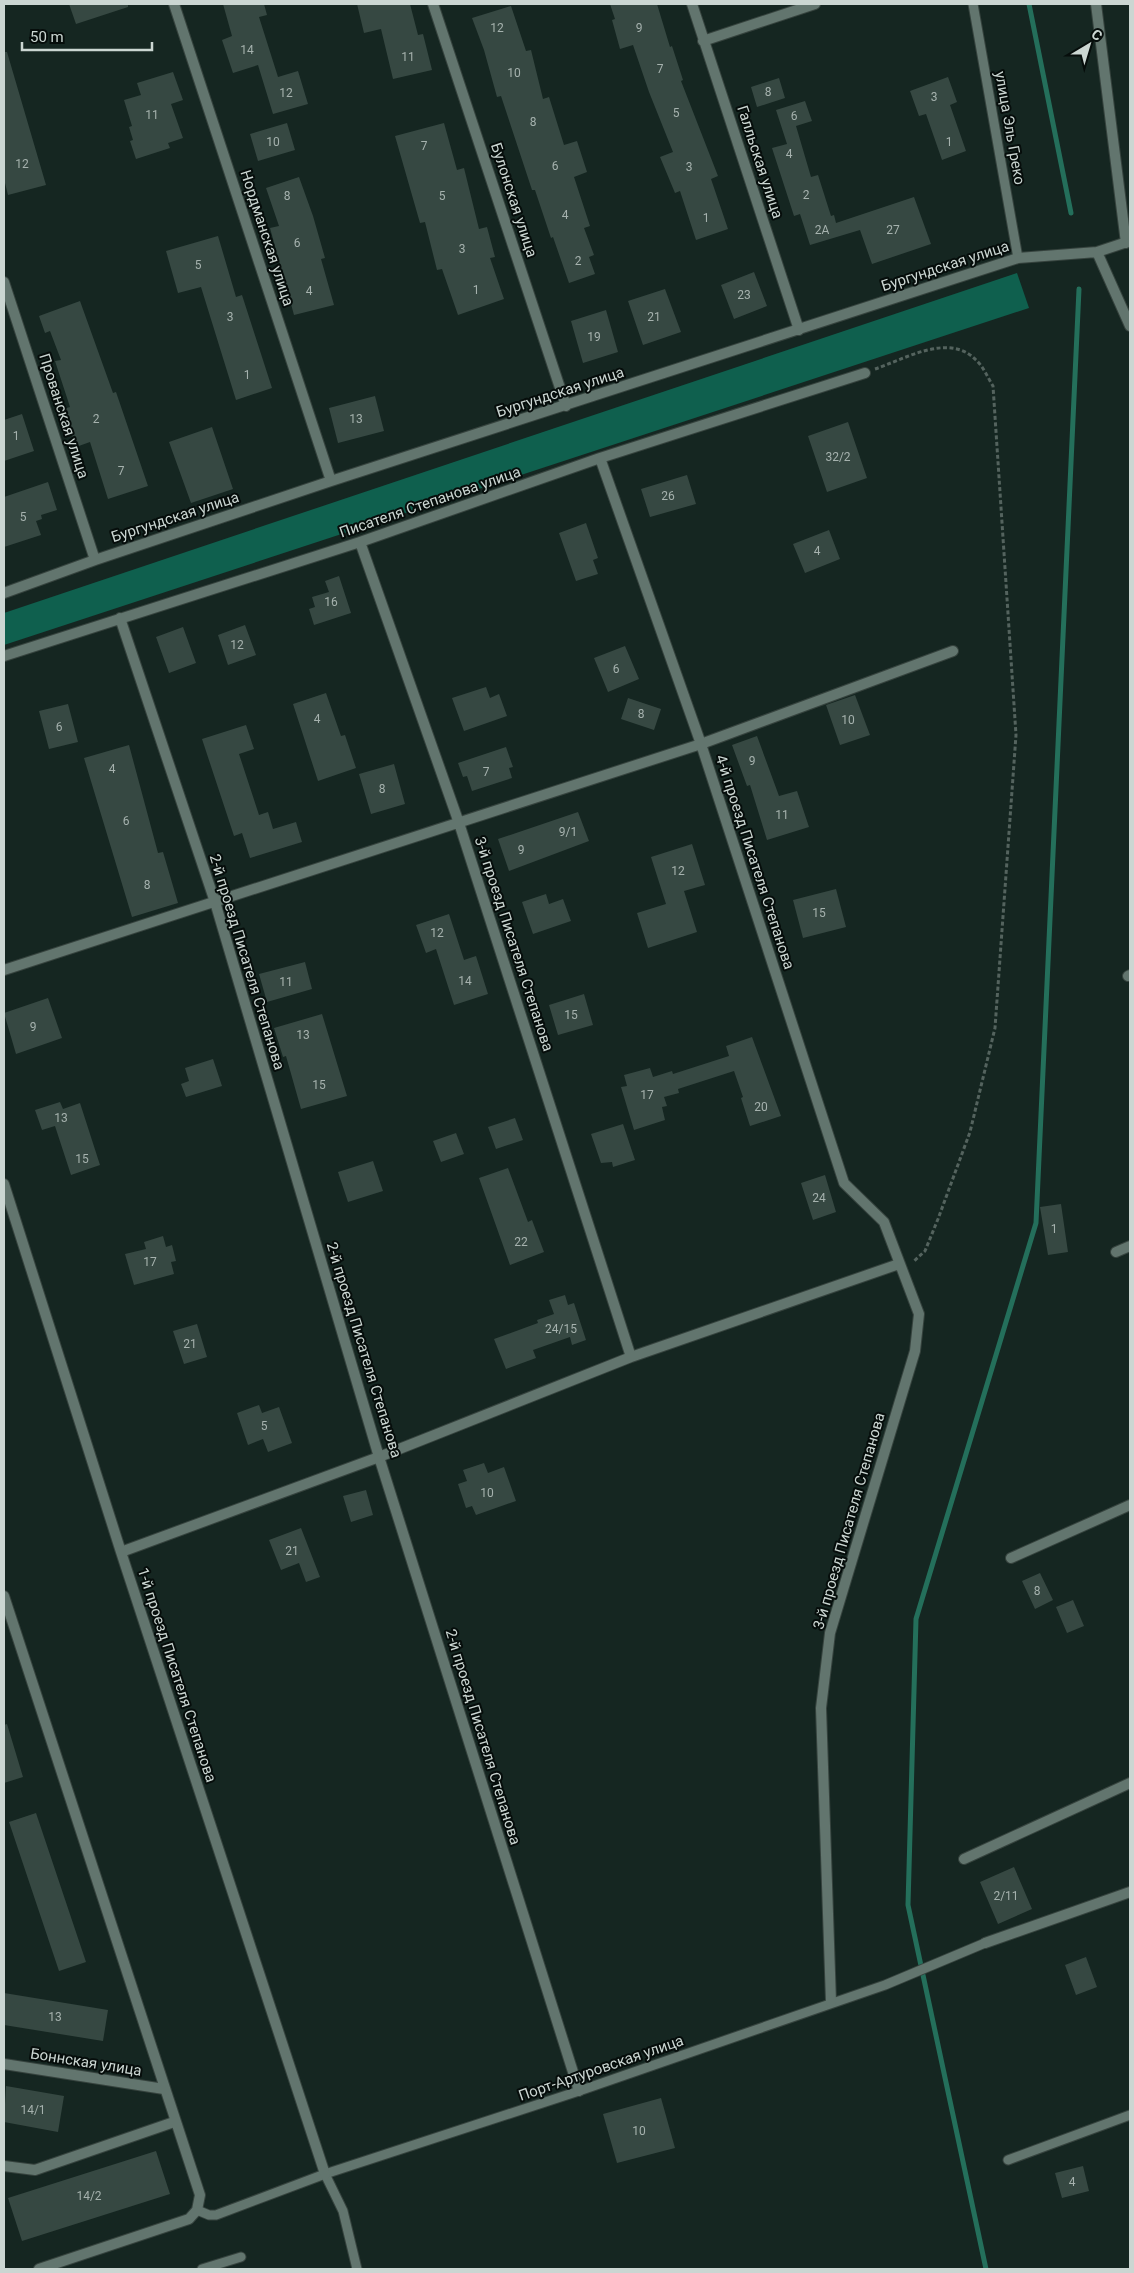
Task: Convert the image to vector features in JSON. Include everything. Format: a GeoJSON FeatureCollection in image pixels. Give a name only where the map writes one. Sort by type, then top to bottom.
{"type":"FeatureCollection","features":[{"type":"Feature","properties":{"kind":"street","name":"Нордманская улица"},"geometry":{"type":"LineString","coordinates":[[174,4],[331,481]]}},
{"type":"Feature","properties":{"kind":"street","name":"Булонская улица"},"geometry":{"type":"LineString","coordinates":[[433,4],[566,406]]}},
{"type":"Feature","properties":{"kind":"street","name":"Галльская улица"},"geometry":{"type":"LineString","coordinates":[[692,4],[800,330]]}},
{"type":"Feature","properties":{"kind":"street"},"geometry":{"type":"LineString","coordinates":[[704,41],[815,4]]}},
{"type":"Feature","properties":{"kind":"street"},"geometry":{"type":"LineString","coordinates":[[1096,4],[1128,242]]}},
{"type":"Feature","properties":{"kind":"street","name":"Бургундская улица"},"geometry":{"type":"LineString","coordinates":[[4,593],[95,560],[331,481],[1018,258],[1097,252],[1128,242]]}},
{"type":"Feature","properties":{"kind":"street"},"geometry":{"type":"LineString","coordinates":[[1097,252],[1130,326]]}},
{"type":"Feature","properties":{"kind":"street","name":"Прованская улица"},"geometry":{"type":"LineString","coordinates":[[4,282],[95,560]]}},
{"type":"Feature","properties":{"kind":"street","name":"Писателя Степанова улица"},"geometry":{"type":"LineString","coordinates":[[4,656],[360,542],[600,458],[865,373]]}},
{"type":"Feature","properties":{"kind":"street","name":"4-й проезд Писателя Степанова"},"geometry":{"type":"LineString","coordinates":[[600,458],[701,744],[844,1183],[884,1222],[901,1268]]}},
{"type":"Feature","properties":{"kind":"street","name":"3-й проезд Писателя Степанова"},"geometry":{"type":"LineString","coordinates":[[360,542],[459,823],[631,1357]]}},
{"type":"Feature","properties":{"kind":"street","name":"2-й проезд Писателя Степанова"},"geometry":{"type":"LineString","coordinates":[[120,618],[215,902],[380,1457],[579,2091]]}},
{"type":"Feature","properties":{"kind":"street"},"geometry":{"type":"LineString","coordinates":[[4,970],[701,744],[953,651]]}},
{"type":"Feature","properties":{"kind":"street","name":"1-й проезд Писателя Степанова"},"geometry":{"type":"LineString","coordinates":[[4,1184],[121,1552],[325,2174]]}},
{"type":"Feature","properties":{"kind":"street"},"geometry":{"type":"LineString","coordinates":[[1116,1252],[1130,1246]]}},
{"type":"Feature","properties":{"kind":"street"},"geometry":{"type":"LineString","coordinates":[[121,1552],[380,1457],[631,1357],[901,1268]]}},
{"type":"Feature","properties":{"kind":"street","name":"3-й проезд Писателя Степанова"},"geometry":{"type":"LineString","coordinates":[[831,2002],[821,1708],[830,1633],[915,1351],[919,1314],[901,1268]]}},
{"type":"Feature","properties":{"kind":"street"},"geometry":{"type":"LineString","coordinates":[[1011,1558],[1130,1505]]}},
{"type":"Feature","properties":{"kind":"street"},"geometry":{"type":"LineString","coordinates":[[4,1596],[174,2122],[200,2195],[197,2210],[189,2219],[38,2269]]}},
{"type":"Feature","properties":{"kind":"street"},"geometry":{"type":"LineString","coordinates":[[964,1859],[1130,1783]]}},
{"type":"Feature","properties":{"kind":"street"},"geometry":{"type":"LineString","coordinates":[[985,1943],[1130,1892]]}},
{"type":"Feature","properties":{"kind":"street","name":"Боннская улица"},"geometry":{"type":"LineString","coordinates":[[4,2064],[164,2089]]}},
{"type":"Feature","properties":{"kind":"street"},"geometry":{"type":"LineString","coordinates":[[4,2166],[35,2170],[174,2122]]}},
{"type":"Feature","properties":{"kind":"lane","name":"улица Эль Греко"},"geometry":{"type":"LineString","coordinates":[[973,4],[1018,258]]}},
{"type":"Feature","properties":{"kind":"lane","name":"Порт-Артуровская улица"},"geometry":{"type":"LineString","coordinates":[[197,2210],[209,2215],[216,2215],[325,2174],[579,2091],[831,2002],[885,1985],[985,1943]]}},
{"type":"Feature","properties":{"kind":"lane"},"geometry":{"type":"LineString","coordinates":[[1008,2160],[1130,2115]]}},
{"type":"Feature","properties":{"kind":"lane"},"geometry":{"type":"LineString","coordinates":[[325,2174],[343,2211],[357,2269]]}},
{"type":"Feature","properties":{"kind":"lane"},"geometry":{"type":"LineString","coordinates":[[202,2269],[241,2257]]}},
{"type":"Feature","properties":{"kind":"path"},"geometry":{"type":"LineString","coordinates":[[865,373],[935,348],[958,347],[976,360],[993,386],[1016,735],[995,1028],[970,1132],[938,1219],[925,1251],[901,1268]]}},
{"type":"Feature","properties":{"kind":"green space"},"geometry":{"type":"Polygon","coordinates":[[[1017,273],[1029,308],[4,645],[4,613],[1017,273]]]}},
{"type":"Feature","properties":{"kind":"building"},"geometry":{"type":"Polygon","coordinates":[[[69,4],[128,4],[128,7],[76,24],[69,4]]]}},
{"type":"Feature","properties":{"kind":"building"},"geometry":{"type":"Polygon","coordinates":[[[223,4],[264,4],[267,15],[259,17],[278,77],[298,71],[308,104],[273,114],[258,65],[233,73],[222,40],[232,36],[223,4]]]}},
{"type":"Feature","properties":{"kind":"building"},"geometry":{"type":"Polygon","coordinates":[[[357,4],[410,4],[418,35],[423,34],[432,70],[393,79],[381,29],[364,33],[357,4]]]}},
{"type":"Feature","properties":{"kind":"building"},"geometry":{"type":"Polygon","coordinates":[[[610,4],[657,4],[670,47],[672,46],[683,80],[681,81],[718,176],[711,179],[728,229],[696,240],[680,191],[675,193],[660,157],[673,152],[633,45],[620,49],[612,20],[615,19],[610,4]]]}},
{"type":"Feature","properties":{"kind":"building"},"geometry":{"type":"Polygon","coordinates":[[[511,6],[526,51],[531,50],[543,99],[549,97],[564,145],[577,141],[587,172],[574,177],[590,226],[584,228],[594,255],[589,257],[595,274],[569,283],[535,190],[532,190],[501,96],[497,97],[484,50],[472,18],[511,6]]]}},
{"type":"Feature","properties":{"kind":"building"},"geometry":{"type":"Polygon","coordinates":[[[4,52],[7,52],[46,185],[8,195],[4,179],[4,52]]]}},
{"type":"Feature","properties":{"kind":"building"},"geometry":{"type":"Polygon","coordinates":[[[173,72],[183,100],[171,104],[183,138],[168,143],[170,148],[136,159],[130,141],[133,140],[129,127],[132,126],[124,100],[141,95],[137,83],[173,72]]]}},
{"type":"Feature","properties":{"kind":"building"},"geometry":{"type":"Polygon","coordinates":[[[948,77],[957,102],[950,105],[966,151],[942,160],[926,114],[919,116],[910,91],[948,77]]]}},
{"type":"Feature","properties":{"kind":"building"},"geometry":{"type":"Polygon","coordinates":[[[779,78],[785,98],[757,107],[751,87],[779,78]]]}},
{"type":"Feature","properties":{"kind":"building"},"geometry":{"type":"Polygon","coordinates":[[[805,101],[812,121],[796,126],[811,177],[818,175],[831,216],[834,215],[836,223],[914,197],[931,244],[872,264],[860,230],[810,245],[800,214],[794,216],[772,148],[787,144],[776,110],[805,101]]]}},
{"type":"Feature","properties":{"kind":"building"},"geometry":{"type":"Polygon","coordinates":[[[287,123],[295,150],[258,161],[250,134],[287,123]]]}},
{"type":"Feature","properties":{"kind":"building"},"geometry":{"type":"Polygon","coordinates":[[[444,123],[457,170],[464,168],[479,229],[487,227],[495,257],[490,258],[504,299],[458,315],[442,269],[437,270],[425,222],[420,223],[395,136],[444,123]]]}},
{"type":"Feature","properties":{"kind":"building"},"geometry":{"type":"Polygon","coordinates":[[[299,177],[325,258],[321,259],[334,305],[294,315],[270,228],[279,226],[266,188],[299,177]]]}},
{"type":"Feature","properties":{"kind":"building"},"geometry":{"type":"Polygon","coordinates":[[[218,236],[236,297],[242,295],[272,388],[236,400],[201,287],[178,293],[166,251],[218,236]]]}},
{"type":"Feature","properties":{"kind":"building"},"geometry":{"type":"Polygon","coordinates":[[[754,272],[767,306],[734,319],[721,285],[754,272]]]}},
{"type":"Feature","properties":{"kind":"building"},"geometry":{"type":"Polygon","coordinates":[[[665,289],[681,332],[643,345],[628,301],[665,289]]]}},
{"type":"Feature","properties":{"kind":"building"},"geometry":{"type":"Polygon","coordinates":[[[80,301],[113,393],[116,392],[148,486],[108,499],[90,442],[76,447],[63,409],[70,407],[55,361],[61,360],[50,331],[45,333],[39,316],[80,301]]]}},
{"type":"Feature","properties":{"kind":"building"},"geometry":{"type":"Polygon","coordinates":[[[606,310],[618,352],[583,363],[571,321],[606,310]]]}},
{"type":"Feature","properties":{"kind":"building"},"geometry":{"type":"Polygon","coordinates":[[[375,396],[384,431],[338,443],[329,408],[375,396]]]}},
{"type":"Feature","properties":{"kind":"building"},"geometry":{"type":"Polygon","coordinates":[[[22,414],[34,451],[4,461],[4,420],[22,414]]]}},
{"type":"Feature","properties":{"kind":"building"},"geometry":{"type":"Polygon","coordinates":[[[848,422],[867,478],[827,492],[808,436],[848,422]]]}},
{"type":"Feature","properties":{"kind":"building"},"geometry":{"type":"Polygon","coordinates":[[[212,427],[233,489],[191,503],[169,442],[212,427]]]}},
{"type":"Feature","properties":{"kind":"building"},"geometry":{"type":"Polygon","coordinates":[[[687,475],[696,504],[650,517],[641,489],[687,475]]]}},
{"type":"Feature","properties":{"kind":"building"},"geometry":{"type":"Polygon","coordinates":[[[48,482],[57,510],[41,515],[42,519],[36,521],[41,535],[4,547],[4,497],[48,482]]]}},
{"type":"Feature","properties":{"kind":"building"},"geometry":{"type":"Polygon","coordinates":[[[586,523],[598,558],[593,560],[598,574],[576,581],[559,533],[586,523]]]}},
{"type":"Feature","properties":{"kind":"building"},"geometry":{"type":"Polygon","coordinates":[[[829,530],[840,559],[805,573],[793,544],[829,530]]]}},
{"type":"Feature","properties":{"kind":"building"},"geometry":{"type":"Polygon","coordinates":[[[339,576],[351,613],[314,625],[309,609],[315,607],[312,597],[329,592],[325,581],[339,576]]]}},
{"type":"Feature","properties":{"kind":"building"},"geometry":{"type":"Polygon","coordinates":[[[245,625],[256,655],[228,665],[218,635],[245,625]]]}},
{"type":"Feature","properties":{"kind":"building"},"geometry":{"type":"Polygon","coordinates":[[[183,627],[196,663],[169,673],[156,637],[183,627]]]}},
{"type":"Feature","properties":{"kind":"building"},"geometry":{"type":"Polygon","coordinates":[[[625,646],[639,679],[608,692],[594,658],[625,646]]]}},
{"type":"Feature","properties":{"kind":"building"},"geometry":{"type":"Polygon","coordinates":[[[486,687],[490,698],[499,694],[507,716],[464,731],[452,698],[486,687]]]}},
{"type":"Feature","properties":{"kind":"building"},"geometry":{"type":"Polygon","coordinates":[[[326,693],[341,736],[345,735],[356,768],[318,781],[293,704],[326,693]]]}},
{"type":"Feature","properties":{"kind":"building"},"geometry":{"type":"Polygon","coordinates":[[[855,695],[870,735],[840,745],[826,705],[855,695]]]}},
{"type":"Feature","properties":{"kind":"building"},"geometry":{"type":"Polygon","coordinates":[[[628,698],[661,709],[654,730],[621,719],[628,698]]]}},
{"type":"Feature","properties":{"kind":"building"},"geometry":{"type":"Polygon","coordinates":[[[68,704],[78,742],[49,749],[39,711],[68,704]]]}},
{"type":"Feature","properties":{"kind":"building"},"geometry":{"type":"Polygon","coordinates":[[[246,725],[254,749],[239,754],[259,815],[268,812],[273,829],[296,822],[302,842],[250,858],[242,833],[234,836],[202,739],[246,725]]]}},
{"type":"Feature","properties":{"kind":"building"},"geometry":{"type":"Polygon","coordinates":[[[757,736],[779,796],[797,791],[809,827],[767,840],[750,785],[747,786],[732,745],[757,736]]]}},
{"type":"Feature","properties":{"kind":"building"},"geometry":{"type":"Polygon","coordinates":[[[129,745],[158,853],[163,852],[178,903],[132,917],[84,758],[129,745]]]}},
{"type":"Feature","properties":{"kind":"building"},"geometry":{"type":"Polygon","coordinates":[[[506,747],[513,767],[509,768],[512,778],[472,791],[467,776],[463,777],[458,763],[506,747]]]}},
{"type":"Feature","properties":{"kind":"building"},"geometry":{"type":"Polygon","coordinates":[[[394,764],[405,804],[371,814],[359,774],[394,764]]]}},
{"type":"Feature","properties":{"kind":"building"},"geometry":{"type":"Polygon","coordinates":[[[578,812],[589,841],[509,871],[498,839],[578,812]]]}},
{"type":"Feature","properties":{"kind":"building"},"geometry":{"type":"Polygon","coordinates":[[[692,844],[705,885],[684,891],[697,932],[648,948],[637,913],[666,904],[651,857],[692,844]]]}},
{"type":"Feature","properties":{"kind":"building"},"geometry":{"type":"Polygon","coordinates":[[[836,889],[846,927],[803,938],[793,900],[836,889]]]}},
{"type":"Feature","properties":{"kind":"building"},"geometry":{"type":"Polygon","coordinates":[[[546,894],[549,904],[563,899],[571,921],[533,934],[522,902],[546,894]]]}},
{"type":"Feature","properties":{"kind":"building"},"geometry":{"type":"Polygon","coordinates":[[[449,914],[464,960],[476,956],[488,994],[454,1005],[436,949],[426,953],[416,925],[449,914]]]}},
{"type":"Feature","properties":{"kind":"building"},"geometry":{"type":"Polygon","coordinates":[[[305,962],[312,989],[267,1002],[259,974],[305,962]]]}},
{"type":"Feature","properties":{"kind":"building"},"geometry":{"type":"Polygon","coordinates":[[[584,994],[593,1025],[558,1035],[549,1005],[584,994]]]}},
{"type":"Feature","properties":{"kind":"building"},"geometry":{"type":"Polygon","coordinates":[[[48,998],[62,1038],[16,1054],[4,1013],[48,998]]]}},
{"type":"Feature","properties":{"kind":"building"},"geometry":{"type":"Polygon","coordinates":[[[322,1014],[347,1096],[301,1109],[286,1056],[283,1057],[274,1028],[322,1014]]]}},
{"type":"Feature","properties":{"kind":"building"},"geometry":{"type":"Polygon","coordinates":[[[752,1037],[781,1116],[750,1126],[734,1071],[678,1089],[679,1093],[664,1097],[667,1106],[662,1107],[665,1120],[634,1130],[621,1087],[627,1086],[624,1075],[650,1068],[653,1077],[672,1071],[673,1074],[729,1056],[726,1046],[752,1037]]]}},
{"type":"Feature","properties":{"kind":"building"},"geometry":{"type":"Polygon","coordinates":[[[213,1059],[222,1086],[186,1097],[181,1084],[189,1081],[185,1068],[213,1059]]]}},
{"type":"Feature","properties":{"kind":"building"},"geometry":{"type":"Polygon","coordinates":[[[60,1102],[63,1109],[80,1103],[100,1165],[71,1175],[55,1126],[42,1130],[35,1110],[60,1102]]]}},
{"type":"Feature","properties":{"kind":"building"},"geometry":{"type":"Polygon","coordinates":[[[515,1118],[523,1140],[496,1149],[488,1127],[515,1118]]]}},
{"type":"Feature","properties":{"kind":"building"},"geometry":{"type":"Polygon","coordinates":[[[623,1124],[635,1160],[613,1167],[612,1162],[601,1163],[591,1134],[623,1124]]]}},
{"type":"Feature","properties":{"kind":"building"},"geometry":{"type":"Polygon","coordinates":[[[456,1133],[464,1154],[441,1162],[433,1141],[456,1133]]]}},
{"type":"Feature","properties":{"kind":"building"},"geometry":{"type":"Polygon","coordinates":[[[373,1161],[383,1191],[348,1202],[338,1172],[373,1161]]]}},
{"type":"Feature","properties":{"kind":"building"},"geometry":{"type":"Polygon","coordinates":[[[508,1168],[528,1222],[532,1220],[544,1252],[510,1265],[479,1178],[508,1168]]]}},
{"type":"Feature","properties":{"kind":"building"},"geometry":{"type":"Polygon","coordinates":[[[825,1175],[836,1212],[813,1220],[801,1183],[825,1175]]]}},
{"type":"Feature","properties":{"kind":"building"},"geometry":{"type":"Polygon","coordinates":[[[1061,1204],[1068,1252],[1048,1255],[1040,1207],[1061,1204]]]}},
{"type":"Feature","properties":{"kind":"building"},"geometry":{"type":"Polygon","coordinates":[[[163,1236],[166,1247],[172,1245],[176,1261],[171,1262],[174,1274],[134,1285],[125,1254],[146,1249],[144,1242],[163,1236]]]}},
{"type":"Feature","properties":{"kind":"building"},"geometry":{"type":"Polygon","coordinates":[[[565,1295],[568,1305],[574,1303],[586,1340],[572,1345],[570,1337],[533,1350],[536,1358],[506,1369],[494,1339],[538,1323],[537,1320],[554,1314],[549,1300],[565,1295]]]}},
{"type":"Feature","properties":{"kind":"building"},"geometry":{"type":"Polygon","coordinates":[[[197,1324],[207,1357],[184,1364],[173,1331],[197,1324]]]}},
{"type":"Feature","properties":{"kind":"building"},"geometry":{"type":"Polygon","coordinates":[[[259,1405],[262,1413],[279,1407],[292,1443],[268,1452],[263,1439],[248,1445],[237,1413],[259,1405]]]}},
{"type":"Feature","properties":{"kind":"building"},"geometry":{"type":"Polygon","coordinates":[[[484,1463],[488,1473],[504,1467],[516,1501],[476,1515],[472,1506],[466,1508],[458,1484],[467,1481],[463,1470],[484,1463]]]}},
{"type":"Feature","properties":{"kind":"building"},"geometry":{"type":"Polygon","coordinates":[[[366,1490],[373,1515],[351,1522],[343,1496],[366,1490]]]}},
{"type":"Feature","properties":{"kind":"building"},"geometry":{"type":"Polygon","coordinates":[[[301,1528],[320,1577],[306,1582],[299,1563],[281,1570],[269,1540],[301,1528]]]}},
{"type":"Feature","properties":{"kind":"building"},"geometry":{"type":"Polygon","coordinates":[[[1040,1573],[1053,1600],[1035,1609],[1022,1581],[1040,1573]]]}},
{"type":"Feature","properties":{"kind":"building"},"geometry":{"type":"Polygon","coordinates":[[[1073,1600],[1084,1626],[1067,1633],[1056,1607],[1073,1600]]]}},
{"type":"Feature","properties":{"kind":"building"},"geometry":{"type":"Polygon","coordinates":[[[7,1724],[23,1777],[4,1783],[4,1725],[7,1724]]]}},
{"type":"Feature","properties":{"kind":"building"},"geometry":{"type":"Polygon","coordinates":[[[36,1813],[86,1962],[59,1971],[9,1822],[36,1813]]]}},
{"type":"Feature","properties":{"kind":"building"},"geometry":{"type":"Polygon","coordinates":[[[1014,1867],[1032,1909],[998,1924],[980,1882],[1014,1867]]]}},
{"type":"Feature","properties":{"kind":"building"},"geometry":{"type":"Polygon","coordinates":[[[1086,1957],[1097,1987],[1076,1995],[1065,1965],[1086,1957]]]}},
{"type":"Feature","properties":{"kind":"building"},"geometry":{"type":"Polygon","coordinates":[[[4,1993],[108,2010],[103,2041],[4,2025],[4,1993]]]}},
{"type":"Feature","properties":{"kind":"building"},"geometry":{"type":"Polygon","coordinates":[[[6,2086],[64,2096],[58,2132],[4,2122],[6,2086]]]}},
{"type":"Feature","properties":{"kind":"building"},"geometry":{"type":"Polygon","coordinates":[[[661,2098],[675,2148],[617,2163],[603,2114],[661,2098]]]}},
{"type":"Feature","properties":{"kind":"building"},"geometry":{"type":"Polygon","coordinates":[[[156,2151],[170,2194],[22,2241],[8,2198],[156,2151]]]}},
{"type":"Feature","properties":{"kind":"building"},"geometry":{"type":"Polygon","coordinates":[[[1083,2166],[1089,2191],[1062,2198],[1055,2173],[1083,2166]]]}},
{"type":"Feature","properties":{"kind":"waterway"},"geometry":{"type":"LineString","coordinates":[[1029,4],[1071,213]]}},
{"type":"Feature","properties":{"kind":"waterway"},"geometry":{"type":"LineString","coordinates":[[986,2269],[908,1905],[916,1619],[1036,1223],[1079,289]]}}]}
